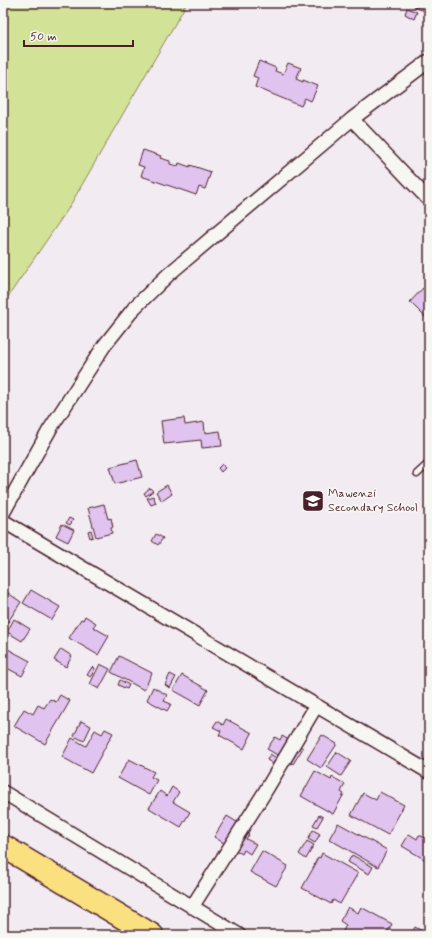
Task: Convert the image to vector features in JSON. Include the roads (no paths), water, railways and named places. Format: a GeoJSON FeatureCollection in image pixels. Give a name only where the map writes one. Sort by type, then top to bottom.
{"type":"FeatureCollection","features":[{"type":"Feature","properties":{"kind":"highway"},"geometry":{"type":"LineString","coordinates":[[3,846],[152,935]]}},
{"type":"Feature","properties":{"kind":"street"},"geometry":{"type":"LineString","coordinates":[[3,513],[50,429],[104,346],[135,307],[169,274],[352,120],[429,61]]}},
{"type":"Feature","properties":{"kind":"street"},"geometry":{"type":"LineString","coordinates":[[352,120],[429,200]]}},
{"type":"Feature","properties":{"kind":"street"},"geometry":{"type":"LineString","coordinates":[[3,521],[429,772]]}},
{"type":"Feature","properties":{"kind":"street"},"geometry":{"type":"LineString","coordinates":[[192,907],[264,795],[316,706]]}},
{"type":"Feature","properties":{"kind":"street"},"geometry":{"type":"LineString","coordinates":[[3,792],[239,935]]}},
{"type":"Feature","properties":{"kind":"lane"},"geometry":{"type":"LineString","coordinates":[[416,474],[429,463]]}},
{"type":"Feature","properties":{"kind":"place","name":"Mawenzi Secondary School"},"geometry":{"type":"Point","coordinates":[313,501]}}]}
